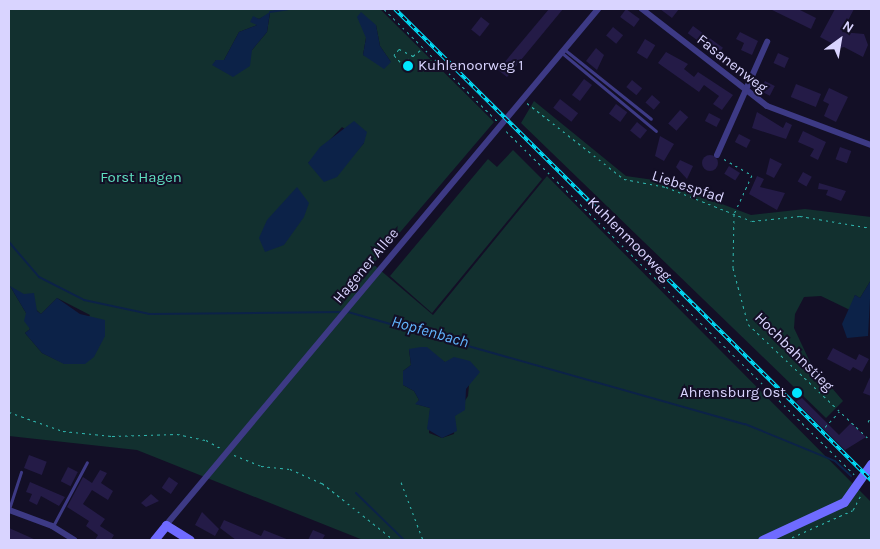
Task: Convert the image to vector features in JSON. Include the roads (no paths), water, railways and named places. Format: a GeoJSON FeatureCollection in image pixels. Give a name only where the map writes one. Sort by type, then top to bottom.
{"type":"FeatureCollection","features":[{"type":"Feature","properties":{"kind":"street","name":"Hagener Allee"},"geometry":{"type":"LineString","coordinates":[[154,540],[598,9]]}},
{"type":"Feature","properties":{"kind":"street","name":"Fasanenweg"},"geometry":{"type":"LineString","coordinates":[[642,9],[746,92],[804,121],[871,145]]}},
{"type":"Feature","properties":{"kind":"street"},"geometry":{"type":"LineString","coordinates":[[717,155],[746,92],[766,42]]}},
{"type":"Feature","properties":{"kind":"street"},"geometry":{"type":"LineString","coordinates":[[762,540],[844,502],[862,482],[871,464]]}},
{"type":"Feature","properties":{"kind":"street"},"geometry":{"type":"LineString","coordinates":[[9,510],[52,526],[74,540]]}},
{"type":"Feature","properties":{"kind":"street"},"geometry":{"type":"LineString","coordinates":[[166,525],[190,540]]}},
{"type":"Feature","properties":{"kind":"lane"},"geometry":{"type":"LineString","coordinates":[[563,51],[651,119]]}},
{"type":"Feature","properties":{"kind":"lane"},"geometry":{"type":"LineString","coordinates":[[563,51],[656,131]]}},
{"type":"Feature","properties":{"kind":"lane"},"geometry":{"type":"LineString","coordinates":[[52,526],[87,462]]}},
{"type":"Feature","properties":{"kind":"lane"},"geometry":{"type":"LineString","coordinates":[[9,510],[21,472]]}},
{"type":"Feature","properties":{"kind":"water"},"geometry":{"type":"Polygon","coordinates":[[[270,12],[267,32],[252,50],[250,66],[233,77],[212,65],[216,60],[224,60],[239,32],[257,25],[250,22],[253,16],[259,19],[270,12]]]}},
{"type":"Feature","properties":{"kind":"water"},"geometry":{"type":"Polygon","coordinates":[[[361,12],[376,25],[380,46],[391,62],[384,69],[363,55],[366,38],[357,17],[361,12]]]}},
{"type":"Feature","properties":{"kind":"water"},"geometry":{"type":"Polygon","coordinates":[[[354,121],[367,132],[364,143],[337,177],[324,182],[308,163],[320,147],[354,121]]]}},
{"type":"Feature","properties":{"kind":"water"},"geometry":{"type":"Polygon","coordinates":[[[297,187],[309,203],[304,217],[284,245],[265,252],[259,238],[267,220],[297,187]]]}},
{"type":"Feature","properties":{"kind":"water"},"geometry":{"type":"Polygon","coordinates":[[[871,280],[868,336],[847,338],[842,324],[855,295],[860,298],[871,280]]]}},
{"type":"Feature","properties":{"kind":"water"},"geometry":{"type":"Polygon","coordinates":[[[10,286],[24,294],[34,293],[37,311],[41,314],[57,298],[80,314],[105,320],[105,336],[94,357],[85,364],[64,364],[42,353],[25,333],[30,329],[24,321],[26,313],[10,286]]]}},
{"type":"Feature","properties":{"kind":"water"},"geometry":{"type":"Polygon","coordinates":[[[427,347],[445,362],[454,357],[470,361],[480,372],[466,389],[465,410],[455,416],[457,431],[442,438],[427,429],[430,408],[415,404],[419,400],[414,391],[403,385],[403,371],[411,365],[409,349],[427,347]]]}},
{"type":"Feature","properties":{"kind":"waterway"},"geometry":{"type":"LineString","coordinates":[[270,12],[288,9]]}},
{"type":"Feature","properties":{"kind":"waterway","name":"Hopfenbach"},"geometry":{"type":"LineString","coordinates":[[9,242],[39,277],[84,300],[150,314],[341,312]]}},
{"type":"Feature","properties":{"kind":"waterway","name":"Hopfenbach"},"geometry":{"type":"LineString","coordinates":[[348,312],[745,424],[835,461],[851,476]]}},
{"type":"Feature","properties":{"kind":"waterway"},"geometry":{"type":"LineString","coordinates":[[356,493],[404,540]]}},
{"type":"Feature","properties":{"kind":"railway"},"geometry":{"type":"LineString","coordinates":[[395,9],[871,480]]}},
{"type":"Feature","properties":{"kind":"place","name":"Kuhlenoorweg 1"},"geometry":{"type":"Point","coordinates":[408,66]}},
{"type":"Feature","properties":{"kind":"place","name":"Ahrensburg Ost"},"geometry":{"type":"Point","coordinates":[797,393]}},
{"type":"Feature","properties":{"kind":"park label","name":"Forst Hagen"},"geometry":{"type":"Point","coordinates":[141,178]}}]}
